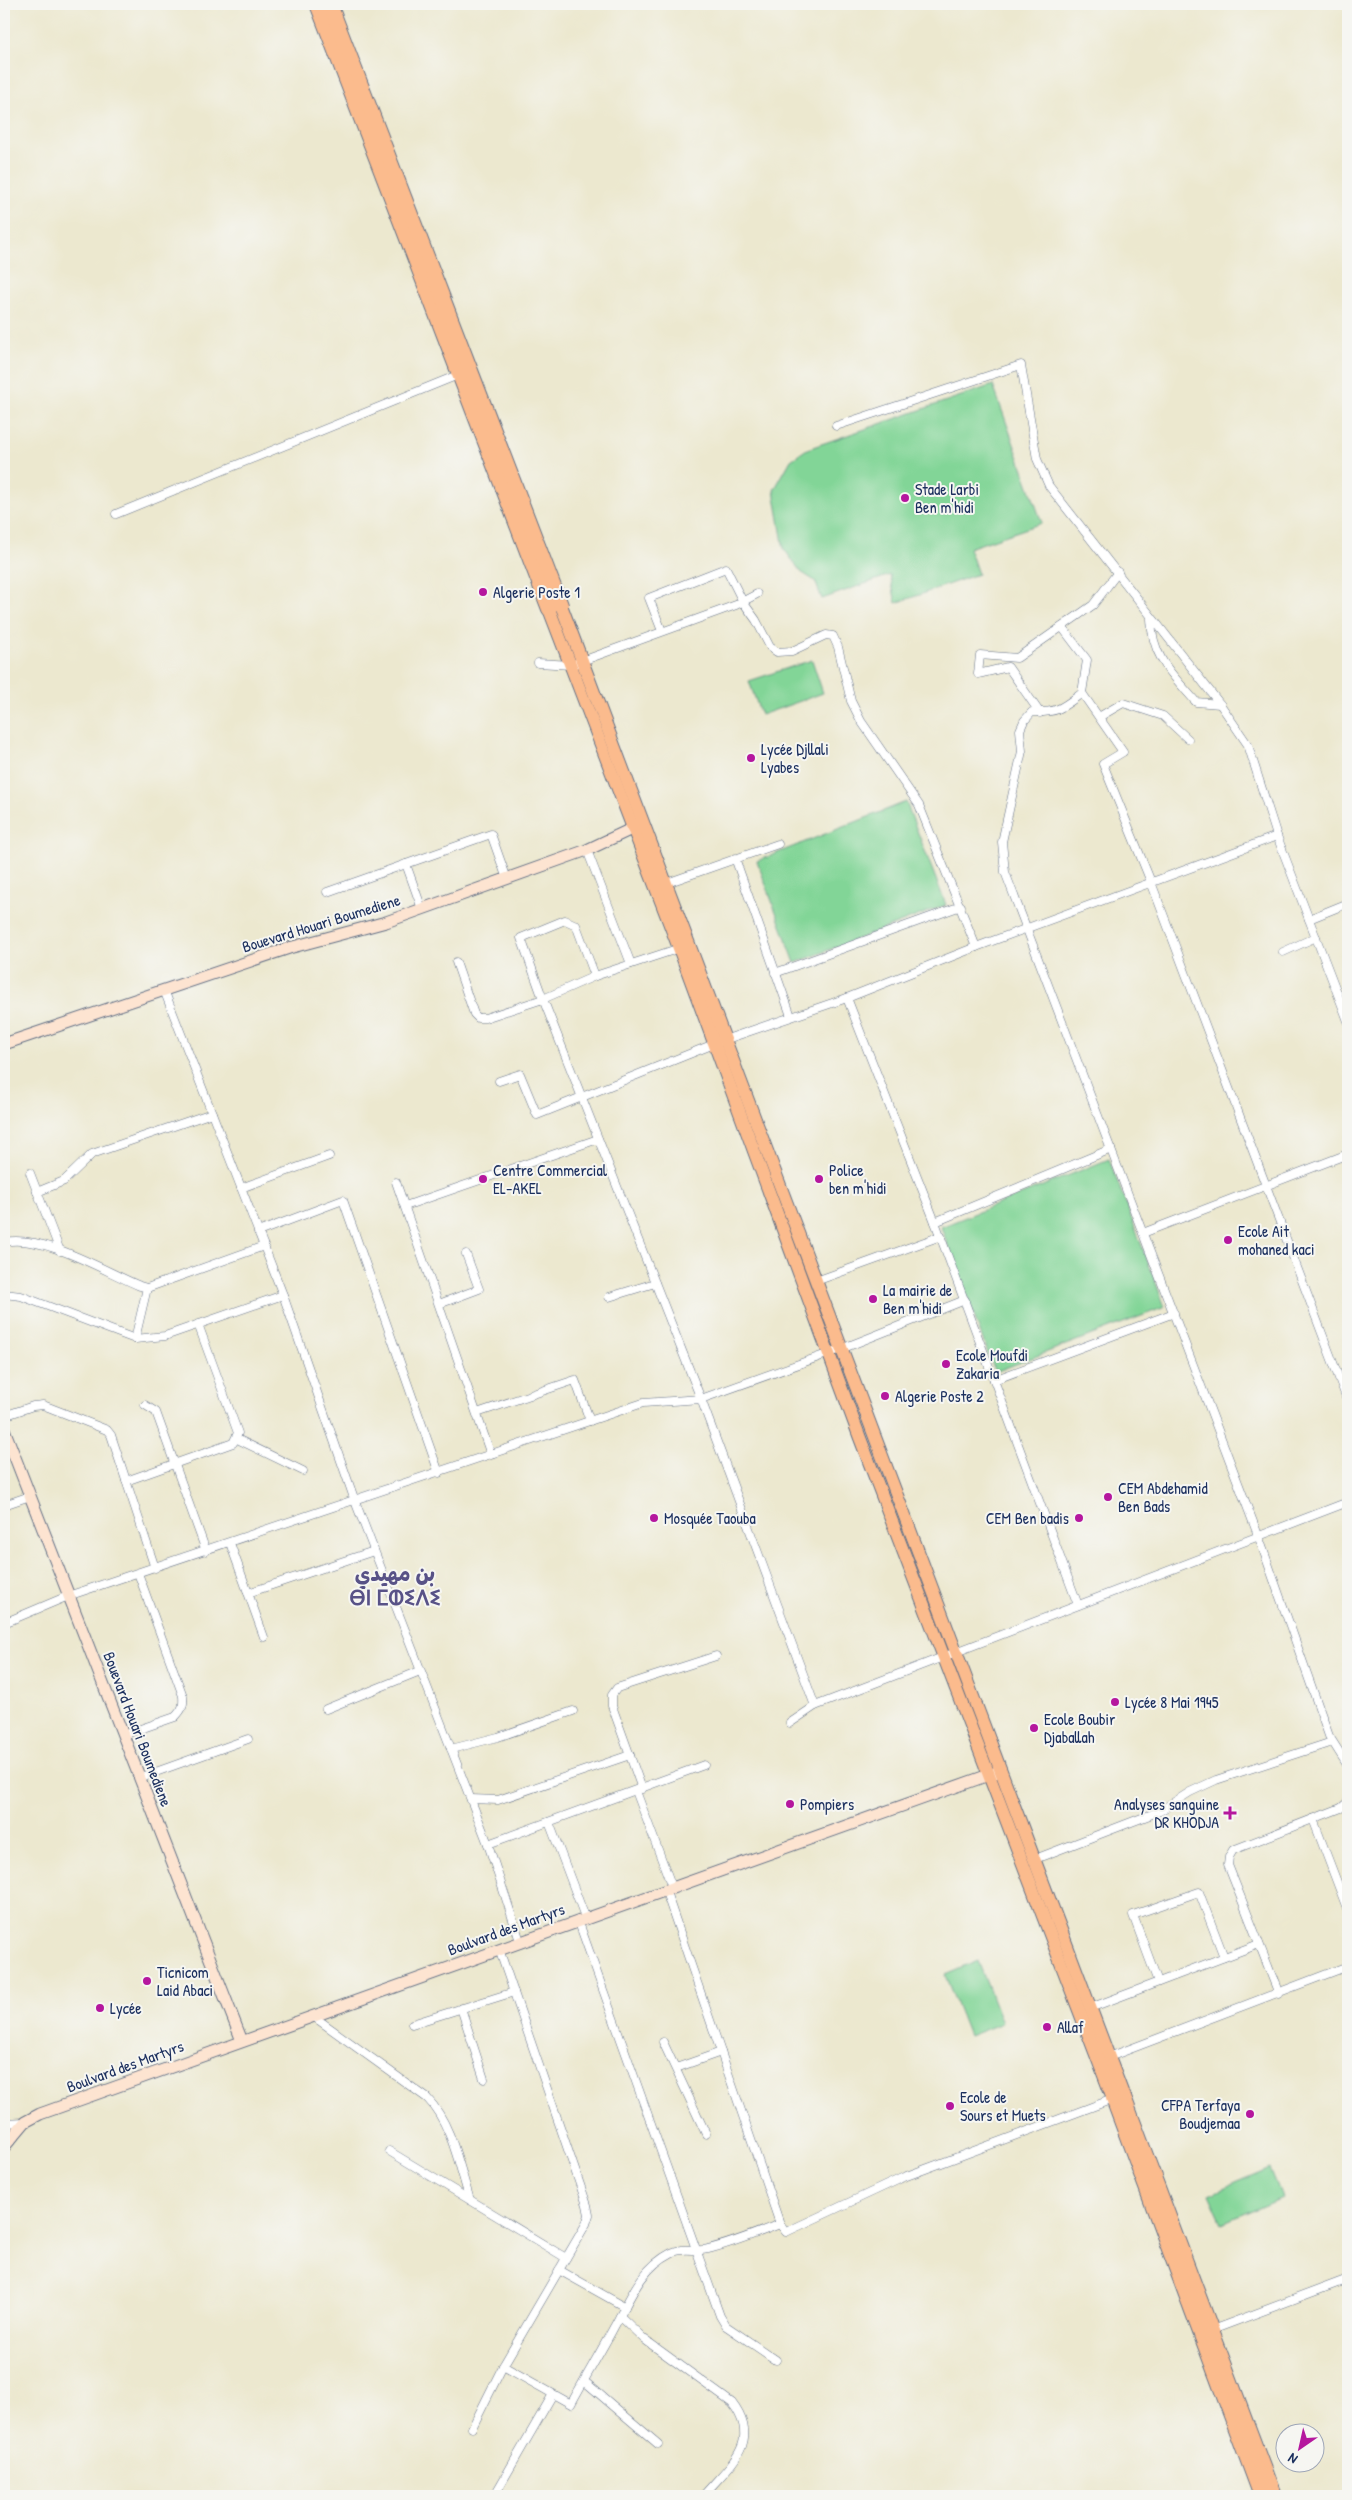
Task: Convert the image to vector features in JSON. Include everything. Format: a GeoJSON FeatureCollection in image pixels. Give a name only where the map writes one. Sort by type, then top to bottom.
{"type":"FeatureCollection","features":[{"type":"Feature","properties":{"kind":"highway"},"geometry":{"type":"LineString","coordinates":[[317,4],[458,375],[555,607]]}},
{"type":"Feature","properties":{"kind":"highway"},"geometry":{"type":"LineString","coordinates":[[330,4],[555,607]]}},
{"type":"Feature","properties":{"kind":"highway"},"geometry":{"type":"LineString","coordinates":[[1118,2098],[1212,2330],[1274,2496]]}},
{"type":"Feature","properties":{"kind":"highway"},"geometry":{"type":"LineString","coordinates":[[1118,2098],[1261,2496]]}},
{"type":"Feature","properties":{"kind":"main road"},"geometry":{"type":"LineString","coordinates":[[555,607],[720,1042],[816,1281],[949,1654]]}},
{"type":"Feature","properties":{"kind":"main road"},"geometry":{"type":"LineString","coordinates":[[720,1042],[828,1353],[949,1654],[1118,2098]]}},
{"type":"Feature","properties":{"kind":"main road"},"geometry":{"type":"LineString","coordinates":[[994,1772],[1035,1858],[1109,2057],[1118,2098]]}},
{"type":"Feature","properties":{"kind":"street"},"geometry":{"type":"LineString","coordinates":[[836,426],[1021,365],[1037,459],[1049,486],[1118,572],[1151,619],[1220,704],[1248,744],[1277,836],[1348,1020]]}},
{"type":"Feature","properties":{"kind":"street"},"geometry":{"type":"LineString","coordinates":[[116,514],[458,375]]}},
{"type":"Feature","properties":{"kind":"street"},"geometry":{"type":"LineString","coordinates":[[662,631],[649,598],[726,568],[742,602],[756,620],[770,647],[777,652],[792,651],[826,635],[833,636],[838,647],[851,701],[861,721],[919,805],[976,947]]}},
{"type":"Feature","properties":{"kind":"street"},"geometry":{"type":"LineString","coordinates":[[1040,713],[1008,668],[978,674],[980,655],[1017,658],[1093,605],[1118,572]]}},
{"type":"Feature","properties":{"kind":"street"},"geometry":{"type":"LineString","coordinates":[[538,663],[576,662],[742,602],[757,594]]}},
{"type":"Feature","properties":{"kind":"street"},"geometry":{"type":"LineString","coordinates":[[1151,619],[1152,637],[1158,656],[1166,667],[1196,702],[1220,704]]}},
{"type":"Feature","properties":{"kind":"street"},"geometry":{"type":"LineString","coordinates":[[1062,627],[1087,660],[1082,692],[1123,752],[1103,764],[1151,882],[1348,1402]]}},
{"type":"Feature","properties":{"kind":"street"},"geometry":{"type":"LineString","coordinates":[[1082,692],[1060,709],[1051,713],[1032,712],[1024,721],[1020,730],[1022,751],[1002,842],[1006,872],[1258,1536],[1332,1742],[1348,1766]]}},
{"type":"Feature","properties":{"kind":"street"},"geometry":{"type":"LineString","coordinates":[[1099,717],[1123,704],[1163,716],[1188,739]]}},
{"type":"Feature","properties":{"kind":"street","name":"Bouevard Houari Boumediene"},"geometry":{"type":"LineString","coordinates":[[4,1044],[289,948],[386,922],[422,910],[587,850],[638,826]]}},
{"type":"Feature","properties":{"kind":"street"},"geometry":{"type":"LineString","coordinates":[[327,892],[491,834],[507,879]]}},
{"type":"Feature","properties":{"kind":"street"},"geometry":{"type":"LineString","coordinates":[[499,1081],[520,1074],[537,1115],[720,1042],[847,998],[976,947],[1277,836]]}},
{"type":"Feature","properties":{"kind":"street"},"geometry":{"type":"LineString","coordinates":[[661,885],[778,844]]}},
{"type":"Feature","properties":{"kind":"street"},"geometry":{"type":"LineString","coordinates":[[587,850],[631,964]]}},
{"type":"Feature","properties":{"kind":"street"},"geometry":{"type":"LineString","coordinates":[[736,858],[791,1016]]}},
{"type":"Feature","properties":{"kind":"street"},"geometry":{"type":"LineString","coordinates":[[406,864],[422,910]]}},
{"type":"Feature","properties":{"kind":"street"},"geometry":{"type":"LineString","coordinates":[[1309,919],[1346,904]]}},
{"type":"Feature","properties":{"kind":"street"},"geometry":{"type":"LineString","coordinates":[[775,972],[961,906]]}},
{"type":"Feature","properties":{"kind":"street"},"geometry":{"type":"LineString","coordinates":[[595,976],[576,925],[571,921],[565,920],[521,938],[543,1000],[701,1399],[815,1706]]}},
{"type":"Feature","properties":{"kind":"street"},"geometry":{"type":"LineString","coordinates":[[1282,952],[1316,938]]}},
{"type":"Feature","properties":{"kind":"street"},"geometry":{"type":"LineString","coordinates":[[456,962],[474,1014],[478,1018],[485,1018],[543,1000],[595,976],[684,946]]}},
{"type":"Feature","properties":{"kind":"street"},"geometry":{"type":"LineString","coordinates":[[164,990],[283,1295],[355,1501],[488,1844],[520,1941]]}},
{"type":"Feature","properties":{"kind":"street"},"geometry":{"type":"LineString","coordinates":[[847,998],[941,1236],[1078,1605]]}},
{"type":"Feature","properties":{"kind":"street"},"geometry":{"type":"LineString","coordinates":[[37,1192],[64,1181],[92,1154],[212,1114]]}},
{"type":"Feature","properties":{"kind":"street"},"geometry":{"type":"LineString","coordinates":[[405,1206],[598,1139]]}},
{"type":"Feature","properties":{"kind":"street"},"geometry":{"type":"LineString","coordinates":[[935,1222],[1112,1149]]}},
{"type":"Feature","properties":{"kind":"street"},"geometry":{"type":"LineString","coordinates":[[1143,1233],[1348,1154]]}},
{"type":"Feature","properties":{"kind":"street"},"geometry":{"type":"LineString","coordinates":[[241,1188],[329,1156]]}},
{"type":"Feature","properties":{"kind":"street"},"geometry":{"type":"LineString","coordinates":[[30,1172],[60,1251]]}},
{"type":"Feature","properties":{"kind":"street"},"geometry":{"type":"LineString","coordinates":[[396,1182],[491,1455]]}},
{"type":"Feature","properties":{"kind":"street"},"geometry":{"type":"LineString","coordinates":[[258,1232],[343,1200],[439,1473]]}},
{"type":"Feature","properties":{"kind":"street"},"geometry":{"type":"LineString","coordinates":[[816,1281],[941,1236]]}},
{"type":"Feature","properties":{"kind":"street"},"geometry":{"type":"LineString","coordinates":[[4,1242],[26,1240],[60,1251],[147,1288],[264,1246]]}},
{"type":"Feature","properties":{"kind":"street"},"geometry":{"type":"LineString","coordinates":[[439,1304],[480,1289],[466,1254]]}},
{"type":"Feature","properties":{"kind":"street"},"geometry":{"type":"LineString","coordinates":[[609,1297],[655,1283]]}},
{"type":"Feature","properties":{"kind":"street"},"geometry":{"type":"LineString","coordinates":[[135,1339],[147,1288]]}},
{"type":"Feature","properties":{"kind":"street"},"geometry":{"type":"LineString","coordinates":[[4,1294],[21,1296],[135,1339],[165,1336],[283,1295]]}},
{"type":"Feature","properties":{"kind":"street"},"geometry":{"type":"LineString","coordinates":[[4,1623],[68,1596],[643,1403],[701,1399],[828,1353],[965,1300]]}},
{"type":"Feature","properties":{"kind":"street"},"geometry":{"type":"LineString","coordinates":[[994,1380],[1174,1313]]}},
{"type":"Feature","properties":{"kind":"street"},"geometry":{"type":"LineString","coordinates":[[126,1481],[233,1443],[236,1439],[238,1433],[198,1324]]}},
{"type":"Feature","properties":{"kind":"street"},"geometry":{"type":"LineString","coordinates":[[477,1413],[575,1380],[590,1421]]}},
{"type":"Feature","properties":{"kind":"street"},"geometry":{"type":"LineString","coordinates":[[4,1416],[32,1406],[43,1405],[101,1426],[111,1436],[155,1568]]}},
{"type":"Feature","properties":{"kind":"street"},"geometry":{"type":"LineString","coordinates":[[145,1405],[156,1412],[206,1551]]}},
{"type":"Feature","properties":{"kind":"street","name":"Bouevard Houari Boumediene"},"geometry":{"type":"LineString","coordinates":[[4,1429],[242,2041]]}},
{"type":"Feature","properties":{"kind":"street"},"geometry":{"type":"LineString","coordinates":[[236,1439],[303,1471]]}},
{"type":"Feature","properties":{"kind":"street"},"geometry":{"type":"LineString","coordinates":[[4,1505],[30,1496]]}},
{"type":"Feature","properties":{"kind":"street"},"geometry":{"type":"LineString","coordinates":[[790,1722],[815,1706],[1348,1502]]}},
{"type":"Feature","properties":{"kind":"street"},"geometry":{"type":"LineString","coordinates":[[230,1543],[264,1637]]}},
{"type":"Feature","properties":{"kind":"street"},"geometry":{"type":"LineString","coordinates":[[248,1594],[374,1551]]}},
{"type":"Feature","properties":{"kind":"street"},"geometry":{"type":"LineString","coordinates":[[122,1735],[175,1717],[181,1712],[184,1704],[183,1696],[138,1573]]}},
{"type":"Feature","properties":{"kind":"street"},"geometry":{"type":"LineString","coordinates":[[716,1656],[617,1688],[612,1695],[612,1706],[630,1755],[668,1888],[721,2052],[780,2224],[786,2232],[904,2177],[1118,2098]]}},
{"type":"Feature","properties":{"kind":"street"},"geometry":{"type":"LineString","coordinates":[[326,1709],[420,1671]]}},
{"type":"Feature","properties":{"kind":"street"},"geometry":{"type":"LineString","coordinates":[[451,1749],[498,1738],[573,1711]]}},
{"type":"Feature","properties":{"kind":"street"},"geometry":{"type":"LineString","coordinates":[[139,1778],[248,1739]]}},
{"type":"Feature","properties":{"kind":"street"},"geometry":{"type":"LineString","coordinates":[[1035,1858],[1160,1811],[1190,1792],[1216,1780],[1332,1742]]}},
{"type":"Feature","properties":{"kind":"street"},"geometry":{"type":"LineString","coordinates":[[471,1800],[498,1800],[630,1755]]}},
{"type":"Feature","properties":{"kind":"street"},"geometry":{"type":"LineString","coordinates":[[488,1844],[704,1765]]}},
{"type":"Feature","properties":{"kind":"street","name":"Boulvard des Martyrs"},"geometry":{"type":"LineString","coordinates":[[25,2122],[40,2114],[581,1918],[994,1772]]}},
{"type":"Feature","properties":{"kind":"street"},"geometry":{"type":"LineString","coordinates":[[1279,1994],[1228,1864],[1229,1857],[1233,1850],[1341,1808],[1348,1802]]}},
{"type":"Feature","properties":{"kind":"street"},"geometry":{"type":"LineString","coordinates":[[1313,1819],[1348,1911]]}},
{"type":"Feature","properties":{"kind":"street"},"geometry":{"type":"LineString","coordinates":[[549,1822],[711,2295],[726,2326],[776,2360]]}},
{"type":"Feature","properties":{"kind":"street"},"geometry":{"type":"LineString","coordinates":[[1158,1982],[1133,1914],[1199,1892],[1224,1957]]}},
{"type":"Feature","properties":{"kind":"street"},"geometry":{"type":"LineString","coordinates":[[1090,2008],[1259,1944]]}},
{"type":"Feature","properties":{"kind":"street"},"geometry":{"type":"LineString","coordinates":[[472,2428],[503,2366],[586,2224],[588,2215],[587,2205],[499,1949]]}},
{"type":"Feature","properties":{"kind":"street"},"geometry":{"type":"LineString","coordinates":[[1109,2057],[1279,1994],[1348,1966]]}},
{"type":"Feature","properties":{"kind":"street"},"geometry":{"type":"LineString","coordinates":[[412,2024],[514,1992]]}},
{"type":"Feature","properties":{"kind":"street"},"geometry":{"type":"LineString","coordinates":[[461,2008],[484,2079]]}},
{"type":"Feature","properties":{"kind":"street"},"geometry":{"type":"LineString","coordinates":[[313,2016],[427,2098],[436,2108],[445,2122],[470,2200]]}},
{"type":"Feature","properties":{"kind":"street"},"geometry":{"type":"LineString","coordinates":[[663,2042],[706,2134]]}},
{"type":"Feature","properties":{"kind":"street"},"geometry":{"type":"LineString","coordinates":[[676,2068],[721,2052]]}},
{"type":"Feature","properties":{"kind":"street"},"geometry":{"type":"LineString","coordinates":[[4,2123],[25,2122]]}},
{"type":"Feature","properties":{"kind":"street"},"geometry":{"type":"LineString","coordinates":[[4,2147],[25,2122]]}},
{"type":"Feature","properties":{"kind":"street"},"geometry":{"type":"LineString","coordinates":[[389,2151],[566,2258]]}},
{"type":"Feature","properties":{"kind":"street"},"geometry":{"type":"LineString","coordinates":[[503,2366],[571,2404],[625,2307],[633,2289],[642,2276],[660,2260],[672,2252],[684,2248],[706,2250],[780,2224]]}},
{"type":"Feature","properties":{"kind":"street"},"geometry":{"type":"LineString","coordinates":[[559,2270],[625,2307]]}},
{"type":"Feature","properties":{"kind":"street"},"geometry":{"type":"LineString","coordinates":[[1212,2330],[1348,2279]]}},
{"type":"Feature","properties":{"kind":"street"},"geometry":{"type":"LineString","coordinates":[[620,2316],[644,2339],[732,2403],[743,2416],[746,2435],[743,2448],[703,2496]]}},
{"type":"Feature","properties":{"kind":"street"},"geometry":{"type":"LineString","coordinates":[[584,2381],[658,2444]]}},
{"type":"Feature","properties":{"kind":"street"},"geometry":{"type":"LineString","coordinates":[[497,2492],[553,2394]]}},
{"type":"Feature","properties":{"kind":"green space"},"geometry":{"type":"Polygon","coordinates":[[[993,385],[1042,523],[969,548],[978,574],[896,603],[890,575],[822,599],[815,581],[801,572],[784,549],[774,490],[791,460],[807,449],[993,385]]]}},
{"type":"Feature","properties":{"kind":"green space"},"geometry":{"type":"Polygon","coordinates":[[[812,660],[823,693],[761,715],[749,681],[812,660]]]}},
{"type":"Feature","properties":{"kind":"green space"},"geometry":{"type":"Polygon","coordinates":[[[906,802],[946,905],[795,963],[757,861],[906,802]]]}},
{"type":"Feature","properties":{"kind":"green space"},"geometry":{"type":"Polygon","coordinates":[[[1109,1159],[1165,1307],[995,1372],[941,1227],[1109,1159]]]}},
{"type":"Feature","properties":{"kind":"green space"},"geometry":{"type":"Polygon","coordinates":[[[978,1961],[1002,2023],[969,2036],[945,1975],[978,1961]]]}},
{"type":"Feature","properties":{"kind":"green space"},"geometry":{"type":"Polygon","coordinates":[[[1270,2168],[1282,2197],[1222,2223],[1209,2194],[1270,2168]]]}},
{"type":"Feature","properties":{"kind":"place","name":"Stade Larbi Ben m'hidi"},"geometry":{"type":"Point","coordinates":[905,498]}},
{"type":"Feature","properties":{"kind":"place","name":"Algerie Poste 1"},"geometry":{"type":"Point","coordinates":[483,592]}},
{"type":"Feature","properties":{"kind":"place","name":"Lycée Djllali Lyabes"},"geometry":{"type":"Point","coordinates":[751,758]}},
{"type":"Feature","properties":{"kind":"place","name":"Centre Commercial EL-AKEL"},"geometry":{"type":"Point","coordinates":[483,1179]}},
{"type":"Feature","properties":{"kind":"place","name":"Police ben m'hidi"},"geometry":{"type":"Point","coordinates":[819,1179]}},
{"type":"Feature","properties":{"kind":"place","name":"Ecole Ait mohaned kaci"},"geometry":{"type":"Point","coordinates":[1228,1240]}},
{"type":"Feature","properties":{"kind":"place","name":"La mairie de Ben m'hidi"},"geometry":{"type":"Point","coordinates":[873,1299]}},
{"type":"Feature","properties":{"kind":"place","name":"Ecole Moufdi Zakaria"},"geometry":{"type":"Point","coordinates":[946,1364]}},
{"type":"Feature","properties":{"kind":"place","name":"Algerie Poste 2"},"geometry":{"type":"Point","coordinates":[885,1396]}},
{"type":"Feature","properties":{"kind":"place","name":"CEM Abdehamid Ben Bads"},"geometry":{"type":"Point","coordinates":[1108,1497]}},
{"type":"Feature","properties":{"kind":"place","name":"Mosquée Taouba"},"geometry":{"type":"Point","coordinates":[654,1518]}},
{"type":"Feature","properties":{"kind":"place","name":"CEM Ben badis"},"geometry":{"type":"Point","coordinates":[1079,1518]}},
{"type":"Feature","properties":{"kind":"place","name":"Lycée 8 Mai 1945"},"geometry":{"type":"Point","coordinates":[1115,1702]}},
{"type":"Feature","properties":{"kind":"place","name":"Ecole Boubir Djaballah"},"geometry":{"type":"Point","coordinates":[1034,1728]}},
{"type":"Feature","properties":{"kind":"place","name":"Pompiers"},"geometry":{"type":"Point","coordinates":[790,1804]}},
{"type":"Feature","properties":{"kind":"place","name":"Analyses sanguine DR KHODJA"},"geometry":{"type":"Point","coordinates":[1230,1813]}},
{"type":"Feature","properties":{"kind":"place","name":"Ticnicom Laid Abaci"},"geometry":{"type":"Point","coordinates":[147,1981]}},
{"type":"Feature","properties":{"kind":"place","name":"Lycée"},"geometry":{"type":"Point","coordinates":[100,2008]}},
{"type":"Feature","properties":{"kind":"place","name":"Allaf"},"geometry":{"type":"Point","coordinates":[1047,2027]}},
{"type":"Feature","properties":{"kind":"place","name":"Ecole de Sours et Muets"},"geometry":{"type":"Point","coordinates":[950,2106]}},
{"type":"Feature","properties":{"kind":"place","name":"CFPA Terfaya Boudjemaa"},"geometry":{"type":"Point","coordinates":[1250,2114]}},
{"type":"Feature","properties":{"kind":"district","name":"بن مهيدي ⴱⵏ ⵎⵀⵉⴷⵉ"},"geometry":{"type":"Point","coordinates":[395,1585]}}]}
